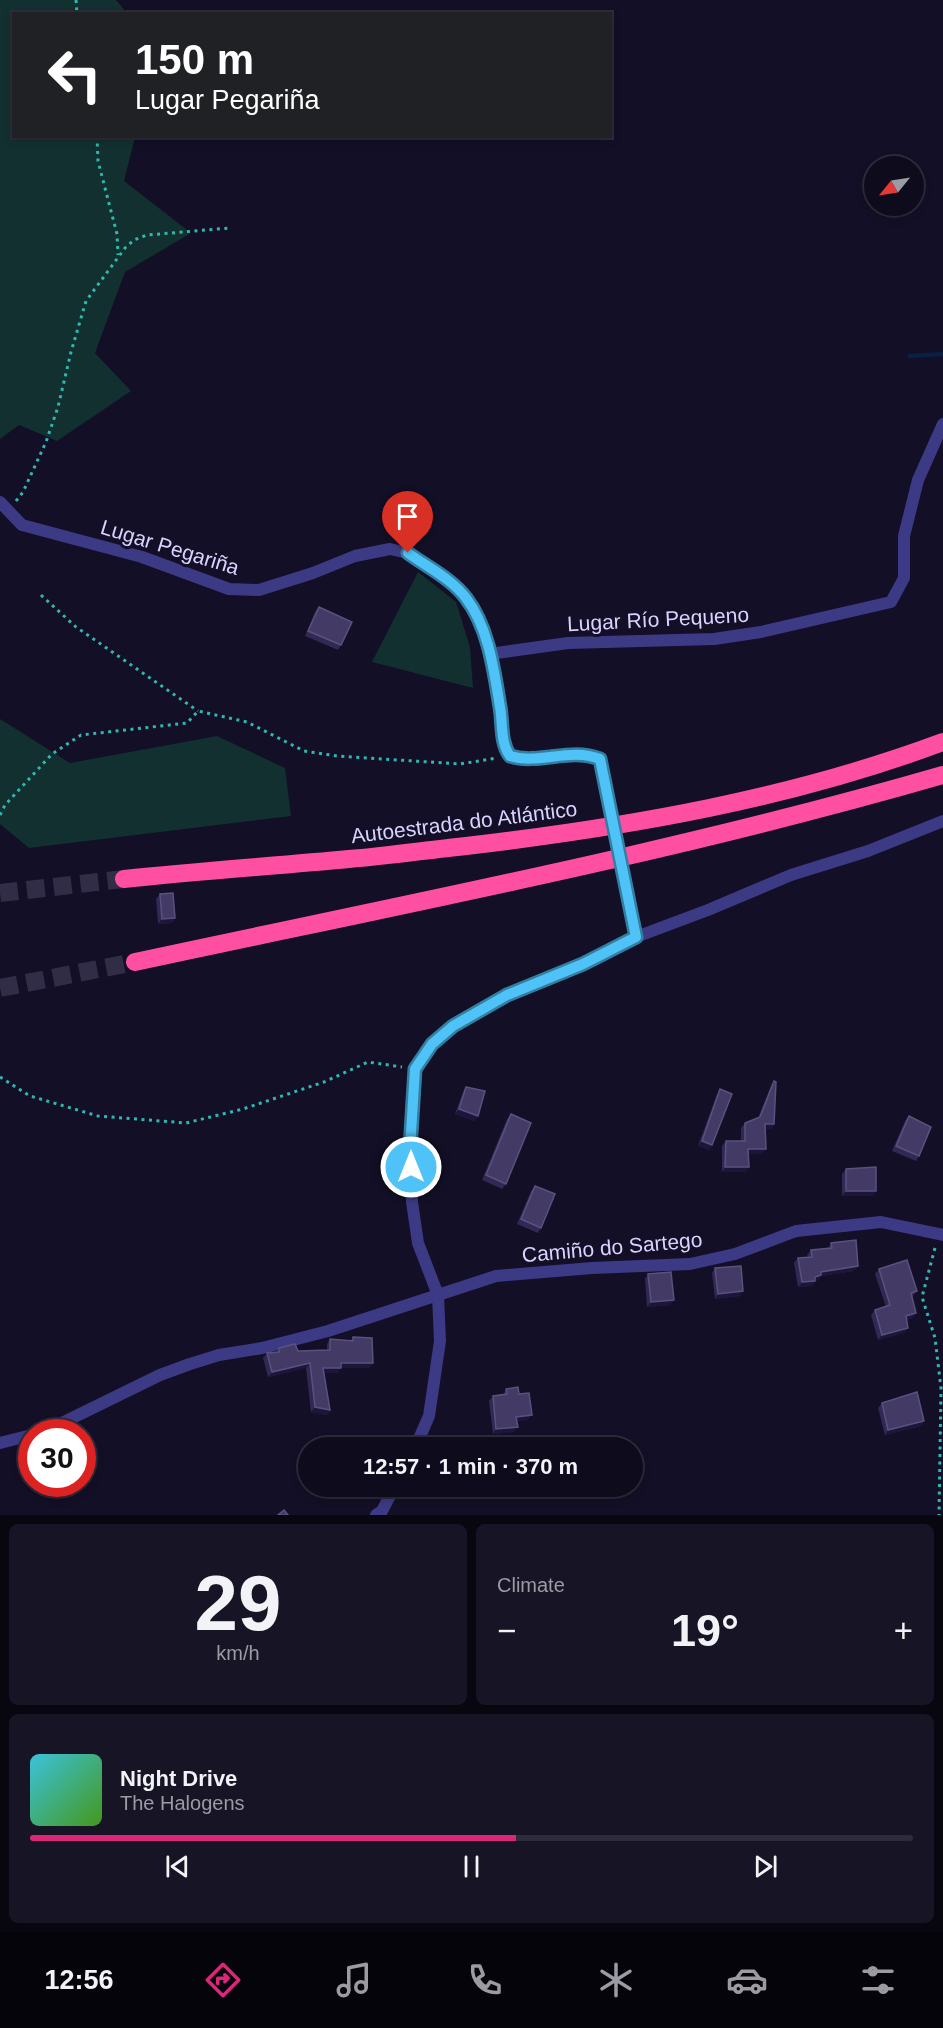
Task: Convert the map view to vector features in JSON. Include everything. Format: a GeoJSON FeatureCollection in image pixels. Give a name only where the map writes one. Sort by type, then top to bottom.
{"type":"FeatureCollection","features":[{"type":"Feature","properties":{"kind":"highway","name":"Autoestrada do Atlántico"},"geometry":{"type":"LineString","coordinates":[[124,879],[351,859],[557,835],[613,826],[714,808],[828,778],[943,742]]}},
{"type":"Feature","properties":{"kind":"highway"},"geometry":{"type":"LineString","coordinates":[[135,962],[697,840],[849,802],[943,775]]}},
{"type":"Feature","properties":{"kind":"street","name":"Lugar Río Pequeno"},"geometry":{"type":"LineString","coordinates":[[489,654],[568,643],[714,639],[761,632],[891,602],[904,578],[904,536],[918,480],[943,424]]}},
{"type":"Feature","properties":{"kind":"street","name":"Lugar Pegariña"},"geometry":{"type":"LineString","coordinates":[[4,507],[22,525],[142,557],[230,589],[259,590],[313,573],[355,556],[390,549],[408,553],[448,581],[466,597],[482,626],[504,726],[503,743],[510,756]]}},
{"type":"Feature","properties":{"kind":"street"},"geometry":{"type":"LineString","coordinates":[[510,756],[520,759],[577,754],[600,759],[636,937]]}},
{"type":"Feature","properties":{"kind":"street"},"geometry":{"type":"LineString","coordinates":[[420,1437],[429,1416],[440,1341],[438,1295],[418,1243],[412,1202],[410,1149],[415,1069],[432,1044],[453,1026],[507,995],[583,964],[636,937],[791,875],[868,851],[943,821]]}},
{"type":"Feature","properties":{"kind":"street","name":"Camiño do Sartego"},"geometry":{"type":"LineString","coordinates":[[70,1419],[160,1375],[190,1364],[219,1355],[262,1348],[328,1331],[496,1276],[592,1268],[690,1264],[735,1254],[796,1231],[881,1222],[941,1235]]}},
{"type":"Feature","properties":{"kind":"street"},"geometry":{"type":"LineString","coordinates":[[0,1443],[18,1438]]}},
{"type":"Feature","properties":{"kind":"street"},"geometry":{"type":"LineString","coordinates":[[376,1515],[382,1510],[389,1497]]}},
{"type":"Feature","properties":{"kind":"path"},"geometry":{"type":"LineString","coordinates":[[97,138],[98,161],[117,234],[118,257]]}},
{"type":"Feature","properties":{"kind":"path"},"geometry":{"type":"LineString","coordinates":[[4,507],[23,492],[58,407],[86,301],[118,257],[134,240],[147,235],[230,228]]}},
{"type":"Feature","properties":{"kind":"path"},"geometry":{"type":"LineString","coordinates":[[41,595],[76,627],[198,711],[247,722],[304,751],[336,756],[460,764],[510,756]]}},
{"type":"Feature","properties":{"kind":"path"},"geometry":{"type":"LineString","coordinates":[[0,815],[5,805],[52,754],[81,735],[187,723],[198,711]]}},
{"type":"Feature","properties":{"kind":"path"},"geometry":{"type":"LineString","coordinates":[[0,802],[5,805]]}},
{"type":"Feature","properties":{"kind":"path"},"geometry":{"type":"LineString","coordinates":[[0,1077],[30,1096],[98,1116],[186,1123],[243,1109],[324,1082],[368,1062],[415,1069]]}},
{"type":"Feature","properties":{"kind":"path"},"geometry":{"type":"LineString","coordinates":[[939,1515],[941,1388],[935,1338],[922,1296],[941,1235]]}},
{"type":"Feature","properties":{"kind":"green space"},"geometry":{"type":"Polygon","coordinates":[[[0,0],[116,0],[126,12],[12,12],[12,138],[135,138],[124,181],[191,233],[125,272],[95,353],[131,391],[57,441],[19,425],[0,439],[0,0]]]}},
{"type":"Feature","properties":{"kind":"green space"},"geometry":{"type":"Polygon","coordinates":[[[418,572],[456,602],[470,647],[473,688],[372,662],[418,572]]]}},
{"type":"Feature","properties":{"kind":"green space"},"geometry":{"type":"Polygon","coordinates":[[[0,719],[70,763],[217,736],[285,768],[291,816],[29,848],[0,824],[0,719]]]}},
{"type":"Feature","properties":{"kind":"building"},"geometry":{"type":"Polygon","coordinates":[[[319,607],[352,622],[341,645],[308,631],[319,607]]]}},
{"type":"Feature","properties":{"kind":"building"},"geometry":{"type":"Polygon","coordinates":[[[173,893],[175,918],[162,919],[160,894],[173,893]]]}},
{"type":"Feature","properties":{"kind":"building"},"geometry":{"type":"Polygon","coordinates":[[[774,1081],[776,1082],[774,1124],[765,1124],[766,1149],[748,1149],[749,1167],[725,1167],[726,1141],[745,1141],[745,1123],[760,1117],[774,1081]]]}},
{"type":"Feature","properties":{"kind":"building"},"geometry":{"type":"Polygon","coordinates":[[[466,1087],[485,1091],[478,1116],[459,1109],[466,1087]]]}},
{"type":"Feature","properties":{"kind":"building"},"geometry":{"type":"Polygon","coordinates":[[[720,1089],[732,1094],[712,1145],[702,1141],[720,1089]]]}},
{"type":"Feature","properties":{"kind":"building"},"geometry":{"type":"Polygon","coordinates":[[[511,1114],[531,1123],[506,1184],[486,1175],[511,1114]]]}},
{"type":"Feature","properties":{"kind":"building"},"geometry":{"type":"Polygon","coordinates":[[[909,1116],[931,1127],[919,1156],[896,1146],[909,1116]]]}},
{"type":"Feature","properties":{"kind":"building"},"geometry":{"type":"Polygon","coordinates":[[[876,1167],[876,1191],[846,1191],[846,1169],[876,1167]]]}},
{"type":"Feature","properties":{"kind":"building"},"geometry":{"type":"Polygon","coordinates":[[[535,1186],[555,1194],[541,1228],[521,1219],[535,1186]]]}},
{"type":"Feature","properties":{"kind":"building"},"geometry":{"type":"Polygon","coordinates":[[[856,1240],[858,1266],[821,1272],[821,1275],[815,1277],[815,1281],[802,1282],[798,1258],[812,1257],[811,1250],[832,1248],[831,1243],[856,1240]]]}},
{"type":"Feature","properties":{"kind":"building"},"geometry":{"type":"Polygon","coordinates":[[[907,1260],[917,1291],[911,1293],[916,1313],[906,1316],[908,1328],[882,1335],[875,1310],[890,1305],[879,1269],[907,1260]]]}},
{"type":"Feature","properties":{"kind":"building"},"geometry":{"type":"Polygon","coordinates":[[[741,1266],[743,1291],[718,1294],[715,1268],[741,1266]]]}},
{"type":"Feature","properties":{"kind":"building"},"geometry":{"type":"Polygon","coordinates":[[[671,1272],[674,1300],[651,1302],[648,1274],[671,1272]]]}},
{"type":"Feature","properties":{"kind":"building"},"geometry":{"type":"Polygon","coordinates":[[[353,1337],[372,1338],[373,1363],[341,1363],[341,1368],[323,1368],[330,1410],[315,1407],[310,1363],[272,1372],[267,1353],[279,1352],[279,1348],[295,1344],[298,1351],[330,1350],[330,1339],[353,1341],[353,1337]]]}},
{"type":"Feature","properties":{"kind":"building"},"geometry":{"type":"Polygon","coordinates":[[[518,1387],[519,1394],[529,1393],[532,1415],[516,1417],[518,1427],[496,1429],[493,1396],[507,1394],[506,1389],[518,1387]]]}},
{"type":"Feature","properties":{"kind":"building"},"geometry":{"type":"Polygon","coordinates":[[[917,1392],[924,1421],[888,1430],[882,1403],[917,1392]]]}},
{"type":"Feature","properties":{"kind":"building"},"geometry":{"type":"Polygon","coordinates":[[[284,1510],[288,1515],[278,1515],[284,1510]]]}},
{"type":"Feature","properties":{"kind":"waterway"},"geometry":{"type":"LineString","coordinates":[[910,356],[943,354]]}},
{"type":"Feature","properties":{"kind":"tunnel"},"geometry":{"type":"LineString","coordinates":[[0,893],[124,879]]}},
{"type":"Feature","properties":{"kind":"tunnel"},"geometry":{"type":"LineString","coordinates":[[0,988],[135,962]]}},
{"type":"Feature","properties":{"kind":"route"},"geometry":{"type":"LineString","coordinates":[[408,553],[448,581],[466,597],[482,626],[504,726],[503,743],[510,756],[520,759],[577,754],[600,759],[636,937],[583,964],[507,995],[453,1026],[432,1044],[415,1069],[411,1167]]}}]}
